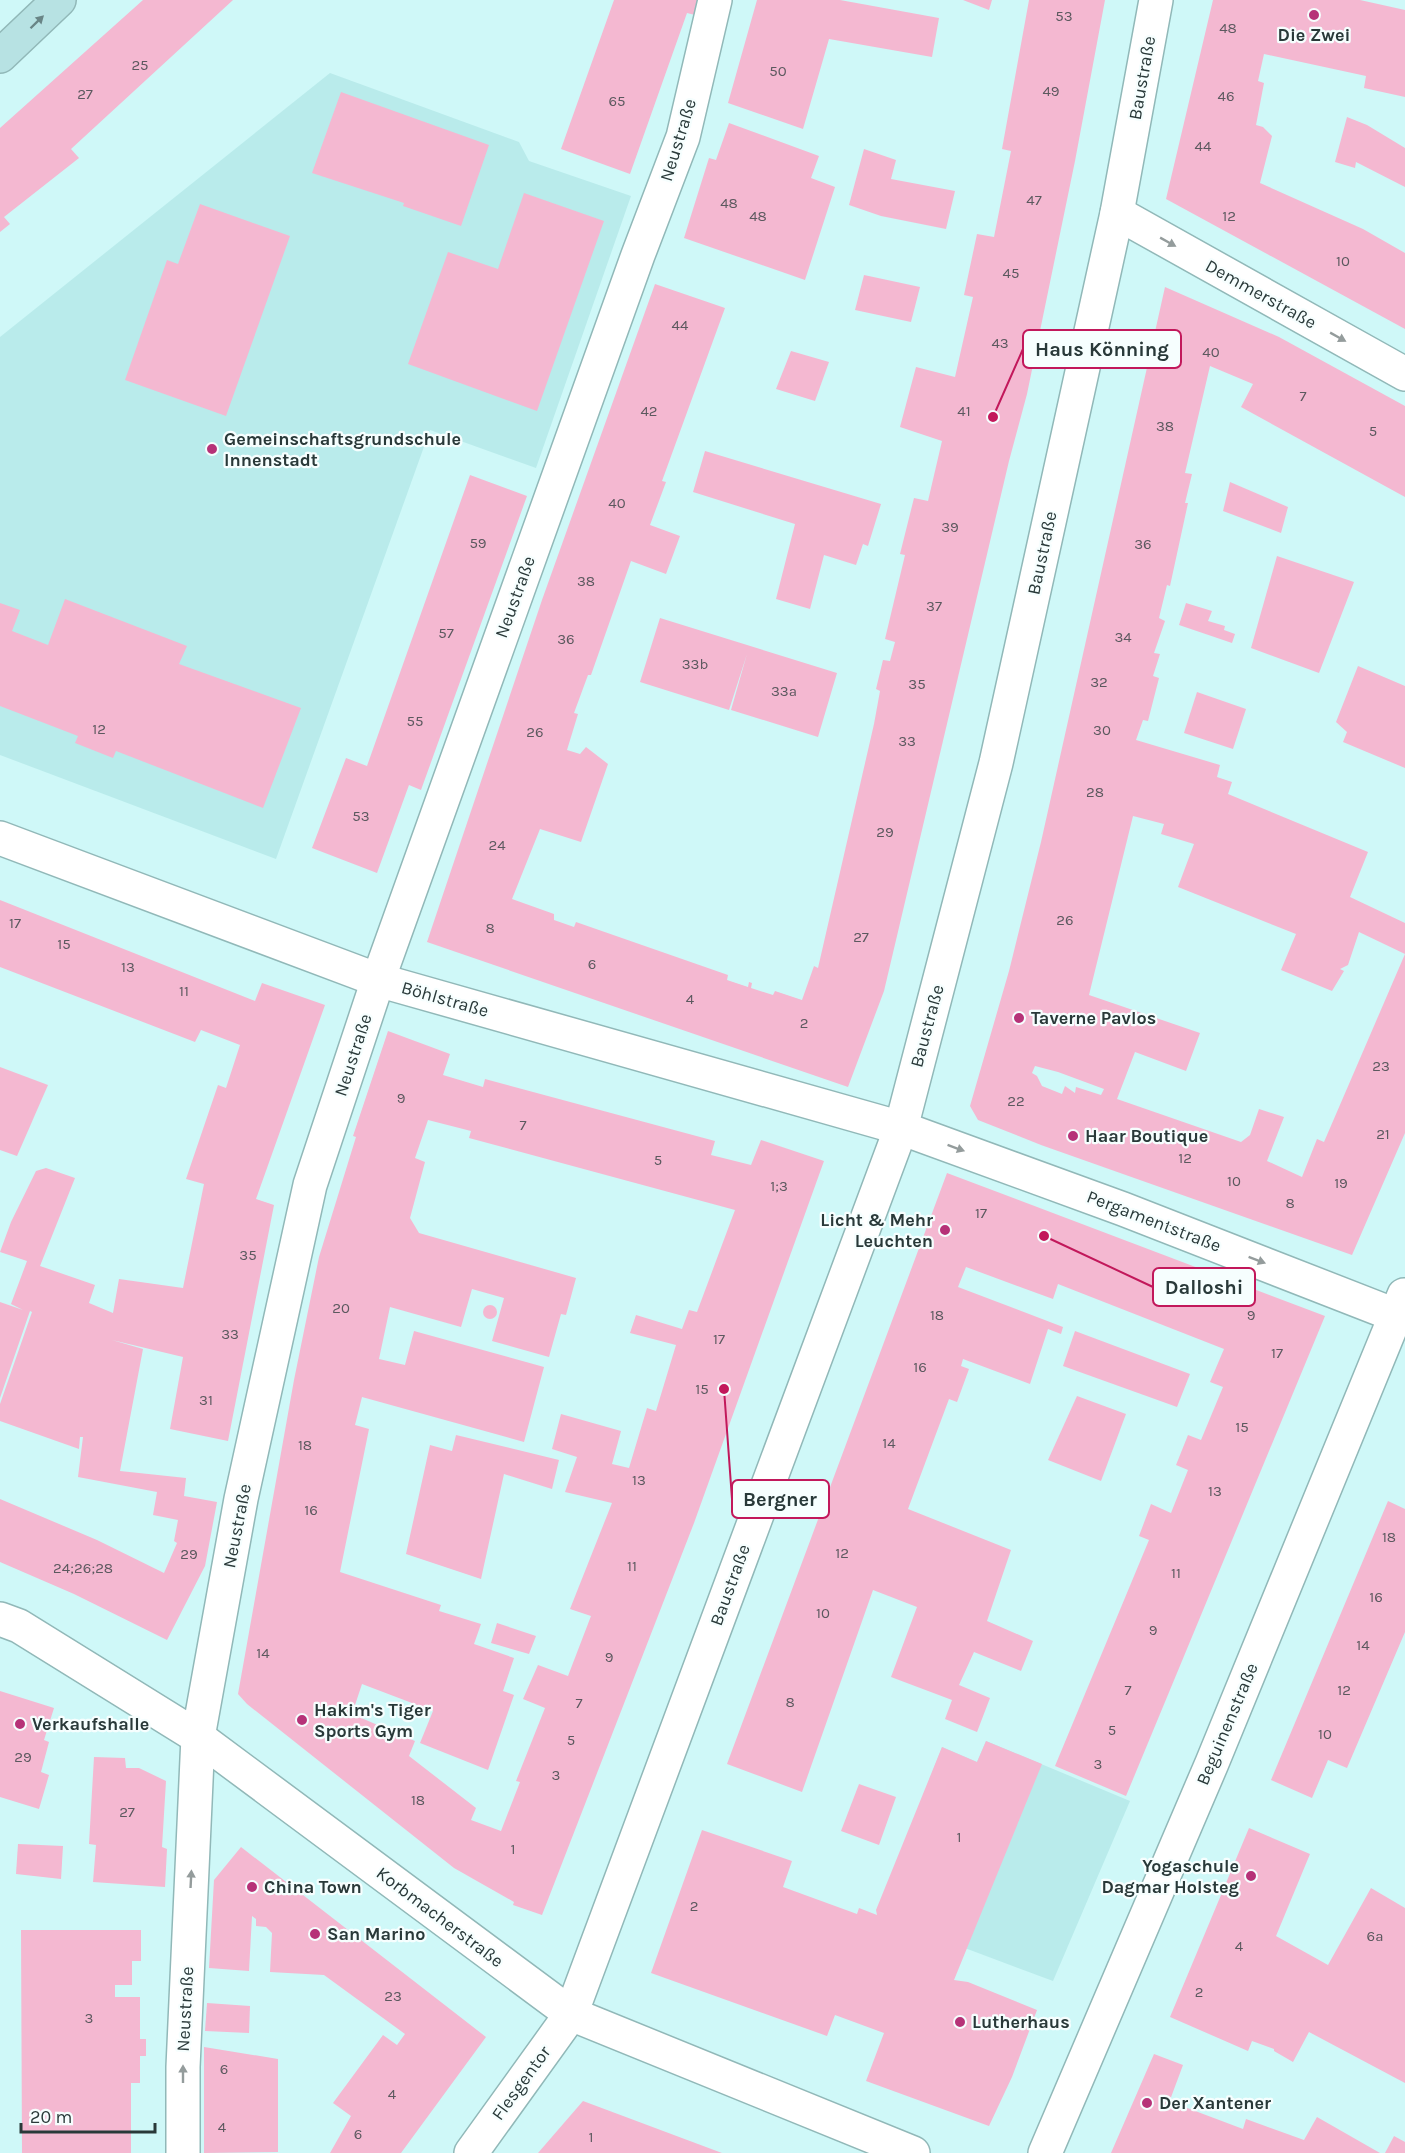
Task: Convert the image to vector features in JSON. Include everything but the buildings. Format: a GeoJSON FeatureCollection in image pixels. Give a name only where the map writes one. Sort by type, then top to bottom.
{"type":"FeatureCollection","features":[{"type":"Feature","properties":{"kind":"main road"},"geometry":{"type":"LineString","coordinates":[[0,56],[59,0]]}},
{"type":"Feature","properties":{"kind":"street","name":"Neustraße"},"geometry":{"type":"LineString","coordinates":[[183,2153],[183,2067],[198,1737],[241,1499],[310,1185],[378,980],[634,266],[683,137],[715,0]]}},
{"type":"Feature","properties":{"kind":"street","name":"Baustraße"},"geometry":{"type":"LineString","coordinates":[[571,2014],[901,1128],[996,763],[1117,213],[1156,0]]}},
{"type":"Feature","properties":{"kind":"street","name":"Demmerstraße"},"geometry":{"type":"LineString","coordinates":[[1117,213],[1405,374]]}},
{"type":"Feature","properties":{"kind":"street","name":"Böhlstraße"},"geometry":{"type":"LineString","coordinates":[[0,838],[378,980],[901,1128]]}},
{"type":"Feature","properties":{"kind":"street","name":"Pergamentstraße"},"geometry":{"type":"LineString","coordinates":[[901,1128],[1402,1309]]}},
{"type":"Feature","properties":{"kind":"street","name":"Beguinenstraße"},"geometry":{"type":"LineString","coordinates":[[1045,2153],[1212,1763],[1402,1309]]}},
{"type":"Feature","properties":{"kind":"street","name":"Korbmacherstraße"},"geometry":{"type":"LineString","coordinates":[[0,1619],[19,1626],[198,1737],[571,2014],[913,2153]]}},
{"type":"Feature","properties":{"kind":"street","name":"Flesgentor"},"geometry":{"type":"LineString","coordinates":[[471,2153],[571,2014]]}},
{"type":"Feature","properties":{"kind":"shaded area","name":"Gemeinschaftsgrundschule Innenstadt"},"geometry":{"type":"Polygon","coordinates":[[[330,73],[519,142],[529,161],[631,196],[536,468],[430,430],[276,859],[0,755],[0,337],[330,73]]]}},
{"type":"Feature","properties":{"kind":"shaded area"},"geometry":{"type":"Polygon","coordinates":[[[986,1741],[1130,1801],[1053,1981],[877,1915],[942,1747],[977,1762],[986,1741]]]}},
{"type":"Feature","properties":{"kind":"place","name":"Die Zwei"},"geometry":{"type":"Point","coordinates":[1314,15]}},
{"type":"Feature","properties":{"kind":"place","name":"Haus Könning"},"geometry":{"type":"Point","coordinates":[993,417]}},
{"type":"Feature","properties":{"kind":"place","name":"Gemeinschaftsgrundschule Innenstadt"},"geometry":{"type":"Point","coordinates":[212,449]}},
{"type":"Feature","properties":{"kind":"place","name":"Taverne Pavlos"},"geometry":{"type":"Point","coordinates":[1019,1018]}},
{"type":"Feature","properties":{"kind":"place","name":"Haar Boutique"},"geometry":{"type":"Point","coordinates":[1073,1136]}},
{"type":"Feature","properties":{"kind":"place","name":"Licht & Mehr Leuchten"},"geometry":{"type":"Point","coordinates":[945,1230]}},
{"type":"Feature","properties":{"kind":"place","name":"Dalloshi"},"geometry":{"type":"Point","coordinates":[1044,1236]}},
{"type":"Feature","properties":{"kind":"place","name":"Bergner"},"geometry":{"type":"Point","coordinates":[724,1389]}},
{"type":"Feature","properties":{"kind":"place","name":"Hakim's Tiger Sports Gym"},"geometry":{"type":"Point","coordinates":[302,1720]}},
{"type":"Feature","properties":{"kind":"place","name":"Verkaufshalle"},"geometry":{"type":"Point","coordinates":[20,1724]}},
{"type":"Feature","properties":{"kind":"place","name":"Yogaschule Dagmar Holsteg"},"geometry":{"type":"Point","coordinates":[1251,1876]}},
{"type":"Feature","properties":{"kind":"place","name":"China Town"},"geometry":{"type":"Point","coordinates":[252,1887]}},
{"type":"Feature","properties":{"kind":"place","name":"San Marino"},"geometry":{"type":"Point","coordinates":[315,1934]}},
{"type":"Feature","properties":{"kind":"place","name":"Lutherhaus"},"geometry":{"type":"Point","coordinates":[960,2022]}},
{"type":"Feature","properties":{"kind":"place","name":"Der Xantener"},"geometry":{"type":"Point","coordinates":[1147,2103]}}]}
